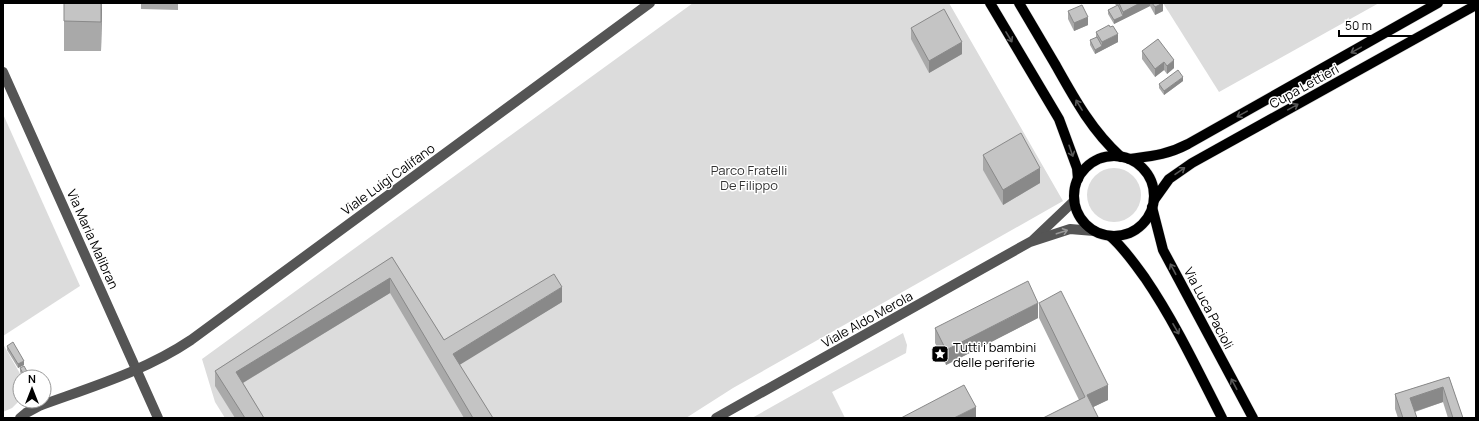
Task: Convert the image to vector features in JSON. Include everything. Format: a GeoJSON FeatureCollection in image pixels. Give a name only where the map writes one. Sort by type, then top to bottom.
{"type":"FeatureCollection","features":[{"type":"Feature","properties":{"kind":"main road"},"geometry":{"type":"LineString","coordinates":[[990,3],[1059,119],[1075,161],[1078,178]]}},
{"type":"Feature","properties":{"kind":"main road"},"geometry":{"type":"LineString","coordinates":[[1019,3],[1079,106],[1096,131],[1109,146],[1125,158],[1138,164],[1145,171],[1150,180],[1153,190],[1153,203],[1145,221],[1133,231],[1122,235],[1110,236],[1094,231],[1085,223],[1078,213],[1074,201],[1075,189],[1078,178],[1092,163],[1111,157],[1125,158]]}},
{"type":"Feature","properties":{"kind":"main road","name":"Cupa Lettieri"},"geometry":{"type":"LineString","coordinates":[[1125,158],[1161,155],[1174,151],[1438,3]]}},
{"type":"Feature","properties":{"kind":"main road","name":"Cupa Lettieri"},"geometry":{"type":"LineString","coordinates":[[1153,203],[1169,180],[1192,163],[1476,5]]}},
{"type":"Feature","properties":{"kind":"main road","name":"Via Luca Pacioli"},"geometry":{"type":"LineString","coordinates":[[1153,203],[1163,250],[1253,418]]}},
{"type":"Feature","properties":{"kind":"main road"},"geometry":{"type":"LineString","coordinates":[[1110,236],[1122,246],[1156,295],[1184,343],[1222,418]]}},
{"type":"Feature","properties":{"kind":"street","name":"Viale Luigi Califano"},"geometry":{"type":"LineString","coordinates":[[20,418],[39,406],[137,369],[165,356],[192,340],[650,3]]}},
{"type":"Feature","properties":{"kind":"street","name":"Via Maria Malibran"},"geometry":{"type":"LineString","coordinates":[[3,72],[158,418]]}},
{"type":"Feature","properties":{"kind":"street","name":"Viale Aldo Merola"},"geometry":{"type":"LineString","coordinates":[[1030,242],[1074,201]]}},
{"type":"Feature","properties":{"kind":"street","name":"Viale Aldo Merola"},"geometry":{"type":"LineString","coordinates":[[716,418],[1030,242],[1070,230],[1094,231]]}},
{"type":"Feature","properties":{"kind":"green space","name":"Parco Fratelli De Filippo"},"geometry":{"type":"Polygon","coordinates":[[[693,3],[949,3],[1063,201],[733,388],[686,418],[225,418],[215,402],[202,359],[693,3]]]}},
{"type":"Feature","properties":{"kind":"green space"},"geometry":{"type":"Polygon","coordinates":[[[1163,3],[1379,3],[1219,92],[1163,3]]]}},
{"type":"Feature","properties":{"kind":"green space"},"geometry":{"type":"Polygon","coordinates":[[[3,114],[80,286],[3,336],[3,114]]]}},
{"type":"Feature","properties":{"kind":"green space"},"geometry":{"type":"Polygon","coordinates":[[[1109,168],[1119,168],[1129,172],[1137,180],[1141,190],[1141,200],[1137,210],[1129,218],[1119,222],[1109,222],[1099,218],[1091,210],[1087,200],[1087,190],[1091,180],[1099,172],[1109,168]]]}},
{"type":"Feature","properties":{"kind":"green space"},"geometry":{"type":"Polygon","coordinates":[[[903,333],[907,345],[906,353],[832,392],[845,418],[752,418],[903,333]]]}},
{"type":"Feature","properties":{"kind":"green space"},"geometry":{"type":"Polygon","coordinates":[[[3,344],[17,369],[12,369],[12,408],[3,412],[3,344]]]}},
{"type":"Feature","properties":{"kind":"building"},"geometry":{"type":"Polygon","coordinates":[[[64,3],[101,3],[101,22],[64,21],[64,3]]]}},
{"type":"Feature","properties":{"kind":"building"},"geometry":{"type":"Polygon","coordinates":[[[1119,3],[1140,3],[1123,12],[1119,3]]]}},
{"type":"Feature","properties":{"kind":"building"},"geometry":{"type":"Polygon","coordinates":[[[1152,3],[1163,3],[1155,7],[1152,3]]]}},
{"type":"Feature","properties":{"kind":"building"},"geometry":{"type":"Polygon","coordinates":[[[1082,5],[1088,17],[1074,23],[1068,11],[1082,5]]]}},
{"type":"Feature","properties":{"kind":"building"},"geometry":{"type":"Polygon","coordinates":[[[1118,5],[1123,16],[1114,20],[1108,10],[1118,5]]]}},
{"type":"Feature","properties":{"kind":"building"},"geometry":{"type":"Polygon","coordinates":[[[944,9],[962,42],[929,61],[911,28],[944,9]]]}},
{"type":"Feature","properties":{"kind":"building"},"geometry":{"type":"Polygon","coordinates":[[[1109,25],[1110,27],[1113,26],[1118,34],[1102,42],[1096,32],[1109,25]]]}},
{"type":"Feature","properties":{"kind":"building"},"geometry":{"type":"Polygon","coordinates":[[[1097,37],[1102,46],[1095,50],[1090,40],[1097,37]]]}},
{"type":"Feature","properties":{"kind":"building"},"geometry":{"type":"Polygon","coordinates":[[[1158,39],[1174,60],[1167,66],[1164,62],[1155,69],[1142,51],[1158,39]]]}},
{"type":"Feature","properties":{"kind":"building"},"geometry":{"type":"Polygon","coordinates":[[[1178,70],[1183,77],[1164,91],[1159,84],[1178,70]]]}},
{"type":"Feature","properties":{"kind":"building"},"geometry":{"type":"Polygon","coordinates":[[[1021,133],[1040,168],[1003,190],[983,155],[1021,133]]]}},
{"type":"Feature","properties":{"kind":"building"},"geometry":{"type":"Polygon","coordinates":[[[392,257],[444,340],[554,274],[562,287],[453,354],[493,418],[473,418],[390,278],[236,372],[264,418],[245,418],[215,371],[392,257]]]}},
{"type":"Feature","properties":{"kind":"building"},"geometry":{"type":"Polygon","coordinates":[[[1028,281],[1038,303],[946,350],[935,328],[1028,281]]]}},
{"type":"Feature","properties":{"kind":"building"},"geometry":{"type":"Polygon","coordinates":[[[1061,291],[1108,385],[1087,395],[1098,417],[1097,418],[1043,418],[1085,397],[1039,303],[1061,291]]]}},
{"type":"Feature","properties":{"kind":"building"},"geometry":{"type":"Polygon","coordinates":[[[13,342],[24,361],[18,364],[7,346],[13,342]]]}},
{"type":"Feature","properties":{"kind":"building"},"geometry":{"type":"Polygon","coordinates":[[[24,366],[26,369],[21,369],[24,366]]]}},
{"type":"Feature","properties":{"kind":"building"},"geometry":{"type":"Polygon","coordinates":[[[1449,377],[1463,418],[1453,418],[1443,387],[1410,398],[1417,418],[1403,418],[1395,394],[1449,377]]]}},
{"type":"Feature","properties":{"kind":"building"},"geometry":{"type":"Polygon","coordinates":[[[964,385],[976,407],[954,418],[901,418],[964,385]]]}},
{"type":"Feature","properties":{"kind":"place","name":"Tutti i bambini delle periferie"},"geometry":{"type":"Point","coordinates":[940,354]}}]}
